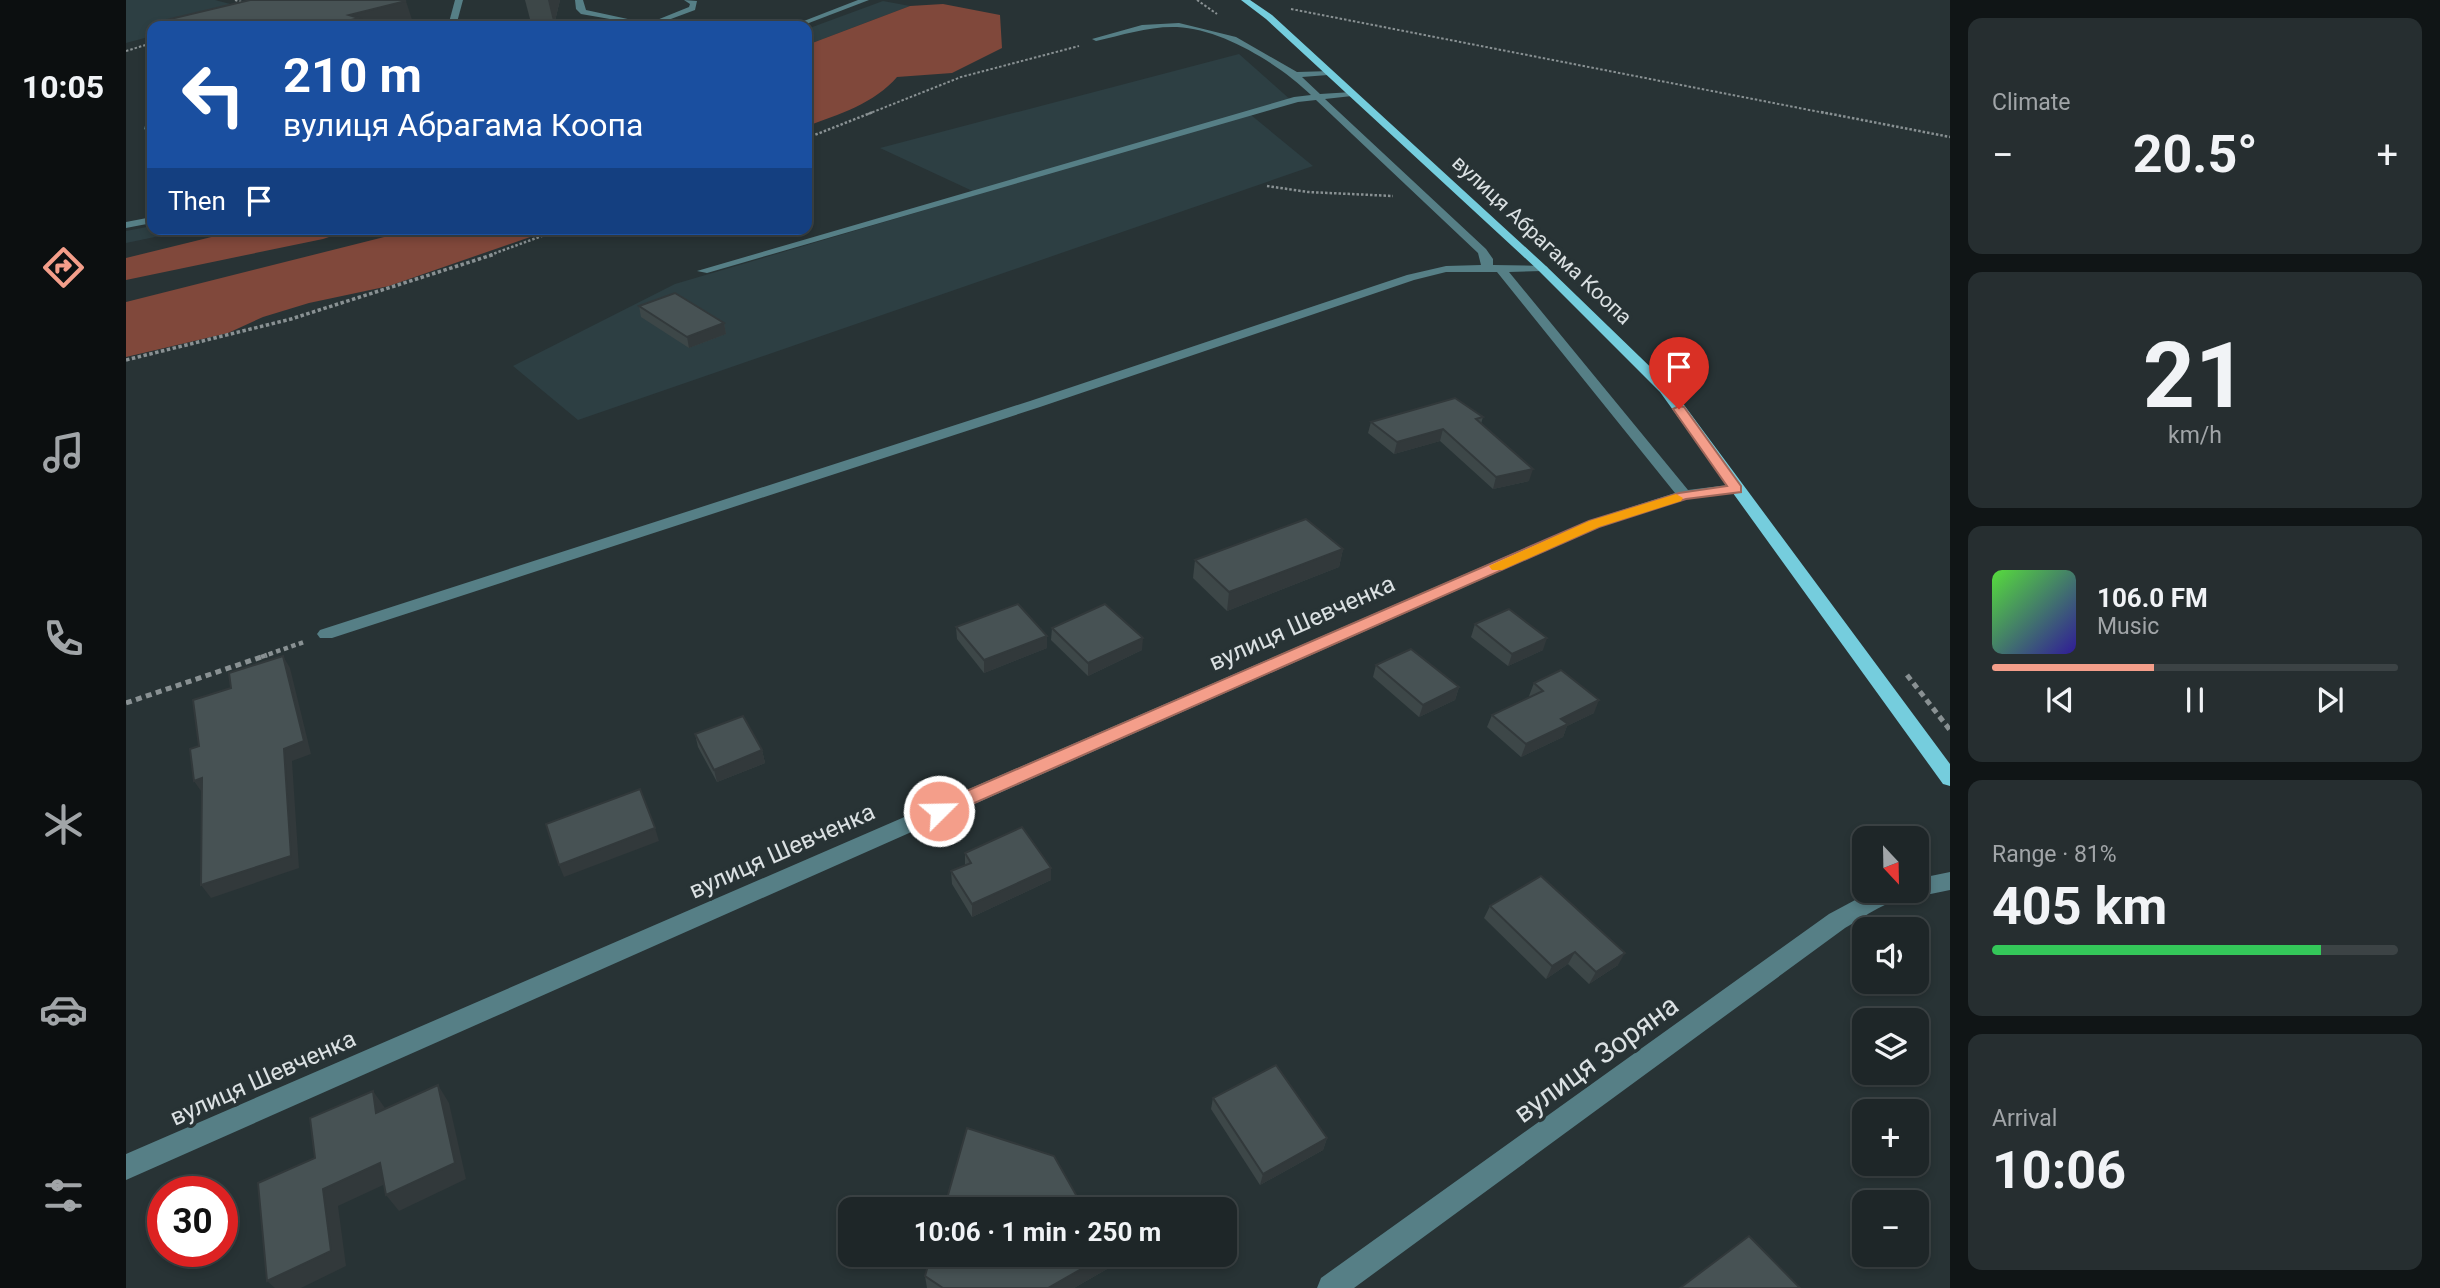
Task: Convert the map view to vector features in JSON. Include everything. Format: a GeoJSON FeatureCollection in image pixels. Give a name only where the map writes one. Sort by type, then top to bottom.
{"type":"FeatureCollection","features":[{"type":"Feature","properties":{"kind":"main road","name":"вулиця Абрагама Коопа"},"geometry":{"type":"LineString","coordinates":[[1245,0],[1269,17],[1349,94],[1542,268],[1665,389],[1950,779]]}},
{"type":"Feature","properties":{"kind":"street"},"geometry":{"type":"LineString","coordinates":[[454,21],[459,0]]}},
{"type":"Feature","properties":{"kind":"street"},"geometry":{"type":"LineString","coordinates":[[579,0],[580,9],[584,12],[633,21]]}},
{"type":"Feature","properties":{"kind":"street"},"geometry":{"type":"LineString","coordinates":[[659,21],[692,8],[694,3],[688,0]]}},
{"type":"Feature","properties":{"kind":"street"},"geometry":{"type":"LineString","coordinates":[[808,21],[865,0]]}},
{"type":"Feature","properties":{"kind":"street"},"geometry":{"type":"LineString","coordinates":[[1097,39],[1142,27],[1179,25],[1233,39],[1295,75],[1482,250],[1493,267],[1684,495]]}},
{"type":"Feature","properties":{"kind":"street"},"geometry":{"type":"LineString","coordinates":[[1295,75],[1328,73]]}},
{"type":"Feature","properties":{"kind":"street"},"geometry":{"type":"LineString","coordinates":[[703,271],[997,188],[1284,102],[1315,96],[1349,94]]}},
{"type":"Feature","properties":{"kind":"street"},"geometry":{"type":"LineString","coordinates":[[126,225],[147,221]]}},
{"type":"Feature","properties":{"kind":"street"},"geometry":{"type":"LineString","coordinates":[[326,634],[1035,404],[1410,278],[1446,269],[1542,268]]}},
{"type":"Feature","properties":{"kind":"street","name":"вулиця Шевченка"},"geometry":{"type":"LineString","coordinates":[[126,1167],[1582,530],[1684,495],[1736,489]]}},
{"type":"Feature","properties":{"kind":"street"},"geometry":{"type":"LineString","coordinates":[[1929,885],[1950,881]]}},
{"type":"Feature","properties":{"kind":"street","name":"вулиця Зоряна"},"geometry":{"type":"LineString","coordinates":[[1331,1288],[1837,921],[1869,903]]}},
{"type":"Feature","properties":{"kind":"path"},"geometry":{"type":"LineString","coordinates":[[235,0],[258,7]]}},
{"type":"Feature","properties":{"kind":"path"},"geometry":{"type":"LineString","coordinates":[[1288,8],[1950,137]]}},
{"type":"Feature","properties":{"kind":"path"},"geometry":{"type":"LineString","coordinates":[[812,136],[961,77],[1097,39]]}},
{"type":"Feature","properties":{"kind":"path"},"geometry":{"type":"LineString","coordinates":[[126,51],[147,45]]}},
{"type":"Feature","properties":{"kind":"path"},"geometry":{"type":"LineString","coordinates":[[1267,186],[1308,192],[1425,197]]}},
{"type":"Feature","properties":{"kind":"path"},"geometry":{"type":"LineString","coordinates":[[126,360],[220,338],[373,293],[543,235]]}},
{"type":"Feature","properties":{"kind":"path"},"geometry":{"type":"LineString","coordinates":[[126,703],[326,634]]}},
{"type":"Feature","properties":{"kind":"shaded area"},"geometry":{"type":"Polygon","coordinates":[[[126,0],[215,0],[253,10],[209,21],[147,21],[147,37],[126,43],[126,0]]]}},
{"type":"Feature","properties":{"kind":"shaded area"},"geometry":{"type":"Polygon","coordinates":[[[883,1],[910,6],[812,43],[812,27],[883,1]]]}},
{"type":"Feature","properties":{"kind":"shaded area"},"geometry":{"type":"Polygon","coordinates":[[[943,4],[1000,15],[1002,48],[952,73],[897,77],[867,101],[812,124],[812,43],[910,6],[943,4]]]}},
{"type":"Feature","properties":{"kind":"shaded area"},"geometry":{"type":"Polygon","coordinates":[[[1239,54],[1293,102],[1251,115],[1313,166],[578,420],[513,366],[675,284],[979,194],[880,148],[1239,54]]]}},
{"type":"Feature","properties":{"kind":"shaded area"},"geometry":{"type":"Polygon","coordinates":[[[147,227],[147,235],[164,235],[126,243],[126,231],[147,227]]]}},
{"type":"Feature","properties":{"kind":"shaded area"},"geometry":{"type":"Polygon","coordinates":[[[220,235],[335,235],[126,280],[126,258],[220,235]]]}},
{"type":"Feature","properties":{"kind":"shaded area"},"geometry":{"type":"Polygon","coordinates":[[[392,235],[536,235],[389,286],[309,303],[263,317],[228,333],[126,357],[126,302],[392,235]]]}},
{"type":"Feature","properties":{"kind":"building"},"geometry":{"type":"Polygon","coordinates":[[[250,0],[406,1],[349,15],[359,18],[347,21],[166,20],[250,0]]]}},
{"type":"Feature","properties":{"kind":"building"},"geometry":{"type":"Polygon","coordinates":[[[675,293],[724,323],[687,337],[639,306],[675,293]]]}},
{"type":"Feature","properties":{"kind":"building"},"geometry":{"type":"Polygon","coordinates":[[[1455,398],[1483,417],[1476,419],[1533,469],[1496,477],[1443,429],[1397,442],[1371,422],[1455,398]]]}},
{"type":"Feature","properties":{"kind":"building"},"geometry":{"type":"Polygon","coordinates":[[[1306,519],[1343,549],[1229,592],[1195,560],[1306,519]]]}},
{"type":"Feature","properties":{"kind":"building"},"geometry":{"type":"Polygon","coordinates":[[[1018,604],[1047,636],[984,660],[956,627],[1018,604]]]}},
{"type":"Feature","properties":{"kind":"building"},"geometry":{"type":"Polygon","coordinates":[[[1105,604],[1143,638],[1088,663],[1052,628],[1105,604]]]}},
{"type":"Feature","properties":{"kind":"building"},"geometry":{"type":"Polygon","coordinates":[[[1509,609],[1547,638],[1512,654],[1475,624],[1509,609]]]}},
{"type":"Feature","properties":{"kind":"building"},"geometry":{"type":"Polygon","coordinates":[[[1411,649],[1459,687],[1423,705],[1376,665],[1411,649]]]}},
{"type":"Feature","properties":{"kind":"building"},"geometry":{"type":"Polygon","coordinates":[[[283,656],[304,741],[284,749],[291,856],[201,885],[202,778],[194,781],[190,749],[199,746],[193,700],[231,688],[229,673],[283,656]]]}},
{"type":"Feature","properties":{"kind":"building"},"geometry":{"type":"Polygon","coordinates":[[[1561,670],[1599,700],[1561,719],[1568,724],[1526,744],[1492,715],[1543,691],[1534,683],[1561,670]]]}},
{"type":"Feature","properties":{"kind":"building"},"geometry":{"type":"Polygon","coordinates":[[[743,716],[762,750],[714,770],[695,734],[743,716]]]}},
{"type":"Feature","properties":{"kind":"building"},"geometry":{"type":"Polygon","coordinates":[[[640,789],[655,828],[559,865],[546,824],[640,789]]]}},
{"type":"Feature","properties":{"kind":"building"},"geometry":{"type":"Polygon","coordinates":[[[1022,827],[1051,868],[972,904],[951,871],[971,863],[965,853],[1022,827]]]}},
{"type":"Feature","properties":{"kind":"building"},"geometry":{"type":"Polygon","coordinates":[[[1541,876],[1625,953],[1596,972],[1575,952],[1552,966],[1490,906],[1541,876]]]}},
{"type":"Feature","properties":{"kind":"building"},"geometry":{"type":"Polygon","coordinates":[[[1276,1065],[1327,1138],[1263,1174],[1213,1098],[1276,1065]]]}},
{"type":"Feature","properties":{"kind":"building"},"geometry":{"type":"Polygon","coordinates":[[[438,1085],[455,1163],[386,1195],[380,1163],[323,1189],[331,1251],[267,1281],[258,1183],[315,1158],[310,1118],[373,1091],[376,1113],[438,1085]]]}},
{"type":"Feature","properties":{"kind":"building"},"geometry":{"type":"Polygon","coordinates":[[[967,1128],[1054,1156],[1077,1197],[947,1197],[967,1128]]]}},
{"type":"Feature","properties":{"kind":"building"},"geometry":{"type":"Polygon","coordinates":[[[1749,1236],[1800,1288],[1680,1288],[1749,1236]]]}},
{"type":"Feature","properties":{"kind":"building"},"geometry":{"type":"Polygon","coordinates":[[[928,1267],[1085,1267],[1048,1288],[943,1288],[925,1276],[928,1267]]]}},
{"type":"Feature","properties":{"kind":"slow traffic"},"geometry":{"type":"LineString","coordinates":[[1497,566],[1594,524],[1676,498]]}},
{"type":"Feature","properties":{"kind":"route"},"geometry":{"type":"LineString","coordinates":[[939,811],[1594,524],[1684,495],[1736,489],[1679,409]]}}]}
